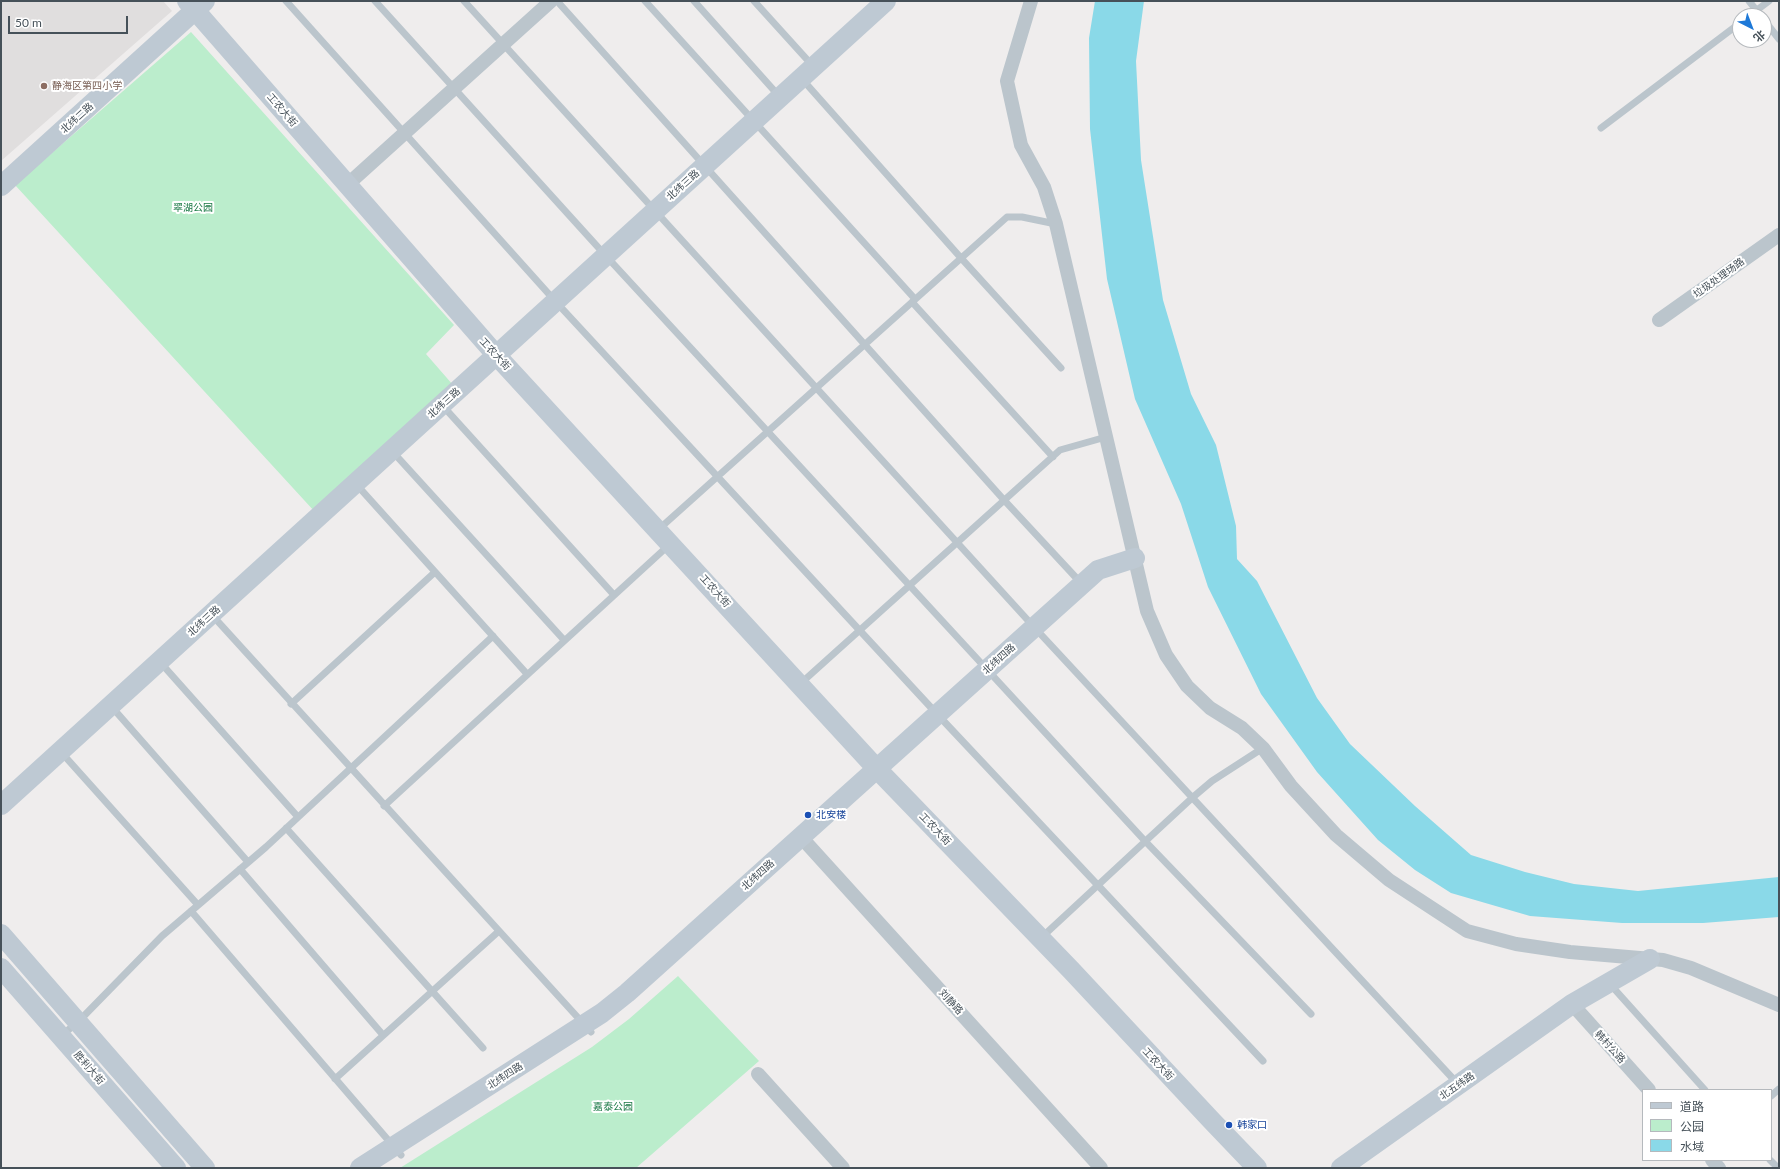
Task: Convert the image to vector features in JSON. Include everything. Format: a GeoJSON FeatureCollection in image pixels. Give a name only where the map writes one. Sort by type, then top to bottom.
{"type":"FeatureCollection","features":[{"type":"Feature","properties":{"kind":"street"},"geometry":{"type":"LineString","coordinates":[[347,185],[551,1]]}},
{"type":"Feature","properties":{"kind":"street","name":"北纬三路"},"geometry":{"type":"LineString","coordinates":[[1,805],[886,1]]}},
{"type":"Feature","properties":{"kind":"street"},"geometry":{"type":"LineString","coordinates":[[1031,1],[1007,81],[1021,145],[1044,187],[1056,224],[1147,611],[1166,655],[1187,686],[1210,708],[1242,728],[1263,748],[1291,786],[1336,835],[1389,880],[1467,931],[1516,944],[1570,952],[1663,960],[1691,968],[1779,1005]]}},
{"type":"Feature","properties":{"kind":"street","name":"工农大街"},"geometry":{"type":"LineString","coordinates":[[196,4],[347,185],[496,356],[665,536],[800,684],[877,775],[1244,1168]]}},
{"type":"Feature","properties":{"kind":"street","name":"北纬二路"},"geometry":{"type":"LineString","coordinates":[[1,186],[196,4]]}},
{"type":"Feature","properties":{"kind":"street","name":"垃圾处理场路"},"geometry":{"type":"LineString","coordinates":[[1659,320],[1779,235]]}},
{"type":"Feature","properties":{"kind":"street","name":"北纬四路"},"geometry":{"type":"LineString","coordinates":[[360,1168],[397,1151],[635,999],[804,840],[877,775],[937,714],[1082,584],[1098,570],[1135,558]]}},
{"type":"Feature","properties":{"kind":"street","name":"工农大街"},"geometry":{"type":"LineString","coordinates":[[877,775],[1040,939],[1257,1168]]}},
{"type":"Feature","properties":{"kind":"street","name":"刘静路"},"geometry":{"type":"LineString","coordinates":[[804,840],[1101,1168]]}},
{"type":"Feature","properties":{"kind":"street"},"geometry":{"type":"LineString","coordinates":[[1,934],[205,1168]]}},
{"type":"Feature","properties":{"kind":"street","name":"北五纬路"},"geometry":{"type":"LineString","coordinates":[[1341,1168],[1572,1004],[1650,959]]}},
{"type":"Feature","properties":{"kind":"street","name":"胜利大街"},"geometry":{"type":"LineString","coordinates":[[1,968],[176,1168]]}},
{"type":"Feature","properties":{"kind":"street","name":"韩村公路"},"geometry":{"type":"LineString","coordinates":[[1572,1004],[1648,1089]]}},
{"type":"Feature","properties":{"kind":"street"},"geometry":{"type":"LineString","coordinates":[[758,1074],[844,1168]]}},
{"type":"Feature","properties":{"kind":"street","name":"北纬四路"},"geometry":{"type":"LineString","coordinates":[[381,1168],[397,1151]]}},
{"type":"Feature","properties":{"kind":"lane"},"geometry":{"type":"LineString","coordinates":[[286,1],[556,302],[1097,886],[1263,1061]]}},
{"type":"Feature","properties":{"kind":"lane"},"geometry":{"type":"LineString","coordinates":[[375,1],[606,256],[1145,842],[1311,1014]]}},
{"type":"Feature","properties":{"kind":"lane"},"geometry":{"type":"LineString","coordinates":[[464,1],[654,212],[958,542],[1034,627],[1459,1085]]}},
{"type":"Feature","properties":{"kind":"lane"},"geometry":{"type":"LineString","coordinates":[[557,1],[1004,500],[1082,584]]}},
{"type":"Feature","properties":{"kind":"lane"},"geometry":{"type":"LineString","coordinates":[[645,1],[754,120],[1053,457]]}},
{"type":"Feature","properties":{"kind":"lane"},"geometry":{"type":"LineString","coordinates":[[694,1],[780,97]]}},
{"type":"Feature","properties":{"kind":"lane"},"geometry":{"type":"LineString","coordinates":[[754,1],[807,72],[961,258],[1061,368]]}},
{"type":"Feature","properties":{"kind":"lane"},"geometry":{"type":"LineString","coordinates":[[1601,128],[1732,29]]}},
{"type":"Feature","properties":{"kind":"lane"},"geometry":{"type":"LineString","coordinates":[[1772,31],[1779,40]]}},
{"type":"Feature","properties":{"kind":"lane"},"geometry":{"type":"LineString","coordinates":[[384,806],[614,595],[717,476],[1007,217],[1022,217],[1056,224]]}},
{"type":"Feature","properties":{"kind":"lane"},"geometry":{"type":"LineString","coordinates":[[442,405],[614,595]]}},
{"type":"Feature","properties":{"kind":"lane"},"geometry":{"type":"LineString","coordinates":[[800,684],[1060,450],[1106,437]]}},
{"type":"Feature","properties":{"kind":"lane"},"geometry":{"type":"LineString","coordinates":[[392,450],[564,640]]}},
{"type":"Feature","properties":{"kind":"lane"},"geometry":{"type":"LineString","coordinates":[[355,484],[527,674]]}},
{"type":"Feature","properties":{"kind":"lane"},"geometry":{"type":"LineString","coordinates":[[291,704],[435,572]]}},
{"type":"Feature","properties":{"kind":"lane"},"geometry":{"type":"LineString","coordinates":[[211,615],[588,1028]]}},
{"type":"Feature","properties":{"kind":"lane"},"geometry":{"type":"LineString","coordinates":[[61,1036],[78,1022],[162,936],[286,828],[494,636]]}},
{"type":"Feature","properties":{"kind":"lane"},"geometry":{"type":"LineString","coordinates":[[160,661],[298,817]]}},
{"type":"Feature","properties":{"kind":"lane"},"geometry":{"type":"LineString","coordinates":[[111,706],[248,862]]}},
{"type":"Feature","properties":{"kind":"lane"},"geometry":{"type":"LineString","coordinates":[[1040,939],[1192,798],[1212,781],[1263,748]]}},
{"type":"Feature","properties":{"kind":"lane"},"geometry":{"type":"LineString","coordinates":[[60,751],[198,905]]}},
{"type":"Feature","properties":{"kind":"lane"},"geometry":{"type":"LineString","coordinates":[[286,828],[483,1048]]}},
{"type":"Feature","properties":{"kind":"lane"},"geometry":{"type":"LineString","coordinates":[[240,869],[383,1035]]}},
{"type":"Feature","properties":{"kind":"lane"},"geometry":{"type":"LineString","coordinates":[[191,911],[397,1151]]}},
{"type":"Feature","properties":{"kind":"lane"},"geometry":{"type":"LineString","coordinates":[[335,1078],[499,931]]}},
{"type":"Feature","properties":{"kind":"lane"},"geometry":{"type":"LineString","coordinates":[[1609,983],[1704,1089]]}},
{"type":"Feature","properties":{"kind":"shaded area","name":"静海区第四小学"},"geometry":{"type":"Polygon","coordinates":[[[1,1],[163,1],[172,11],[1,161],[1,1]]]}},
{"type":"Feature","properties":{"kind":"green space","name":"翠湖公园"},"geometry":{"type":"Polygon","coordinates":[[[191,32],[454,325],[426,354],[453,385],[315,512],[15,185],[191,32]]]}},
{"type":"Feature","properties":{"kind":"green space","name":"嘉泰公园"},"geometry":{"type":"Polygon","coordinates":[[[678,976],[759,1061],[636,1168],[400,1168],[592,1047],[629,1019],[678,976]]]}},
{"type":"Feature","properties":{"kind":"water"},"geometry":{"type":"Polygon","coordinates":[[[1095,1],[1144,1],[1136,61],[1141,160],[1163,300],[1191,394],[1216,445],[1236,526],[1237,559],[1257,581],[1317,698],[1350,744],[1415,806],[1471,855],[1525,872],[1574,884],[1638,891],[1779,877],[1779,917],[1703,923],[1622,923],[1530,916],[1451,893],[1415,870],[1378,840],[1317,772],[1261,694],[1208,587],[1181,504],[1135,399],[1107,279],[1090,129],[1089,38],[1095,1]]]}},
{"type":"Feature","properties":{"kind":"place","name":"静海区第四小学"},"geometry":{"type":"Point","coordinates":[44,86]}},
{"type":"Feature","properties":{"kind":"place","name":"北安楼"},"geometry":{"type":"Point","coordinates":[808,815]}},
{"type":"Feature","properties":{"kind":"place","name":"韩家口"},"geometry":{"type":"Point","coordinates":[1229,1125]}}]}
